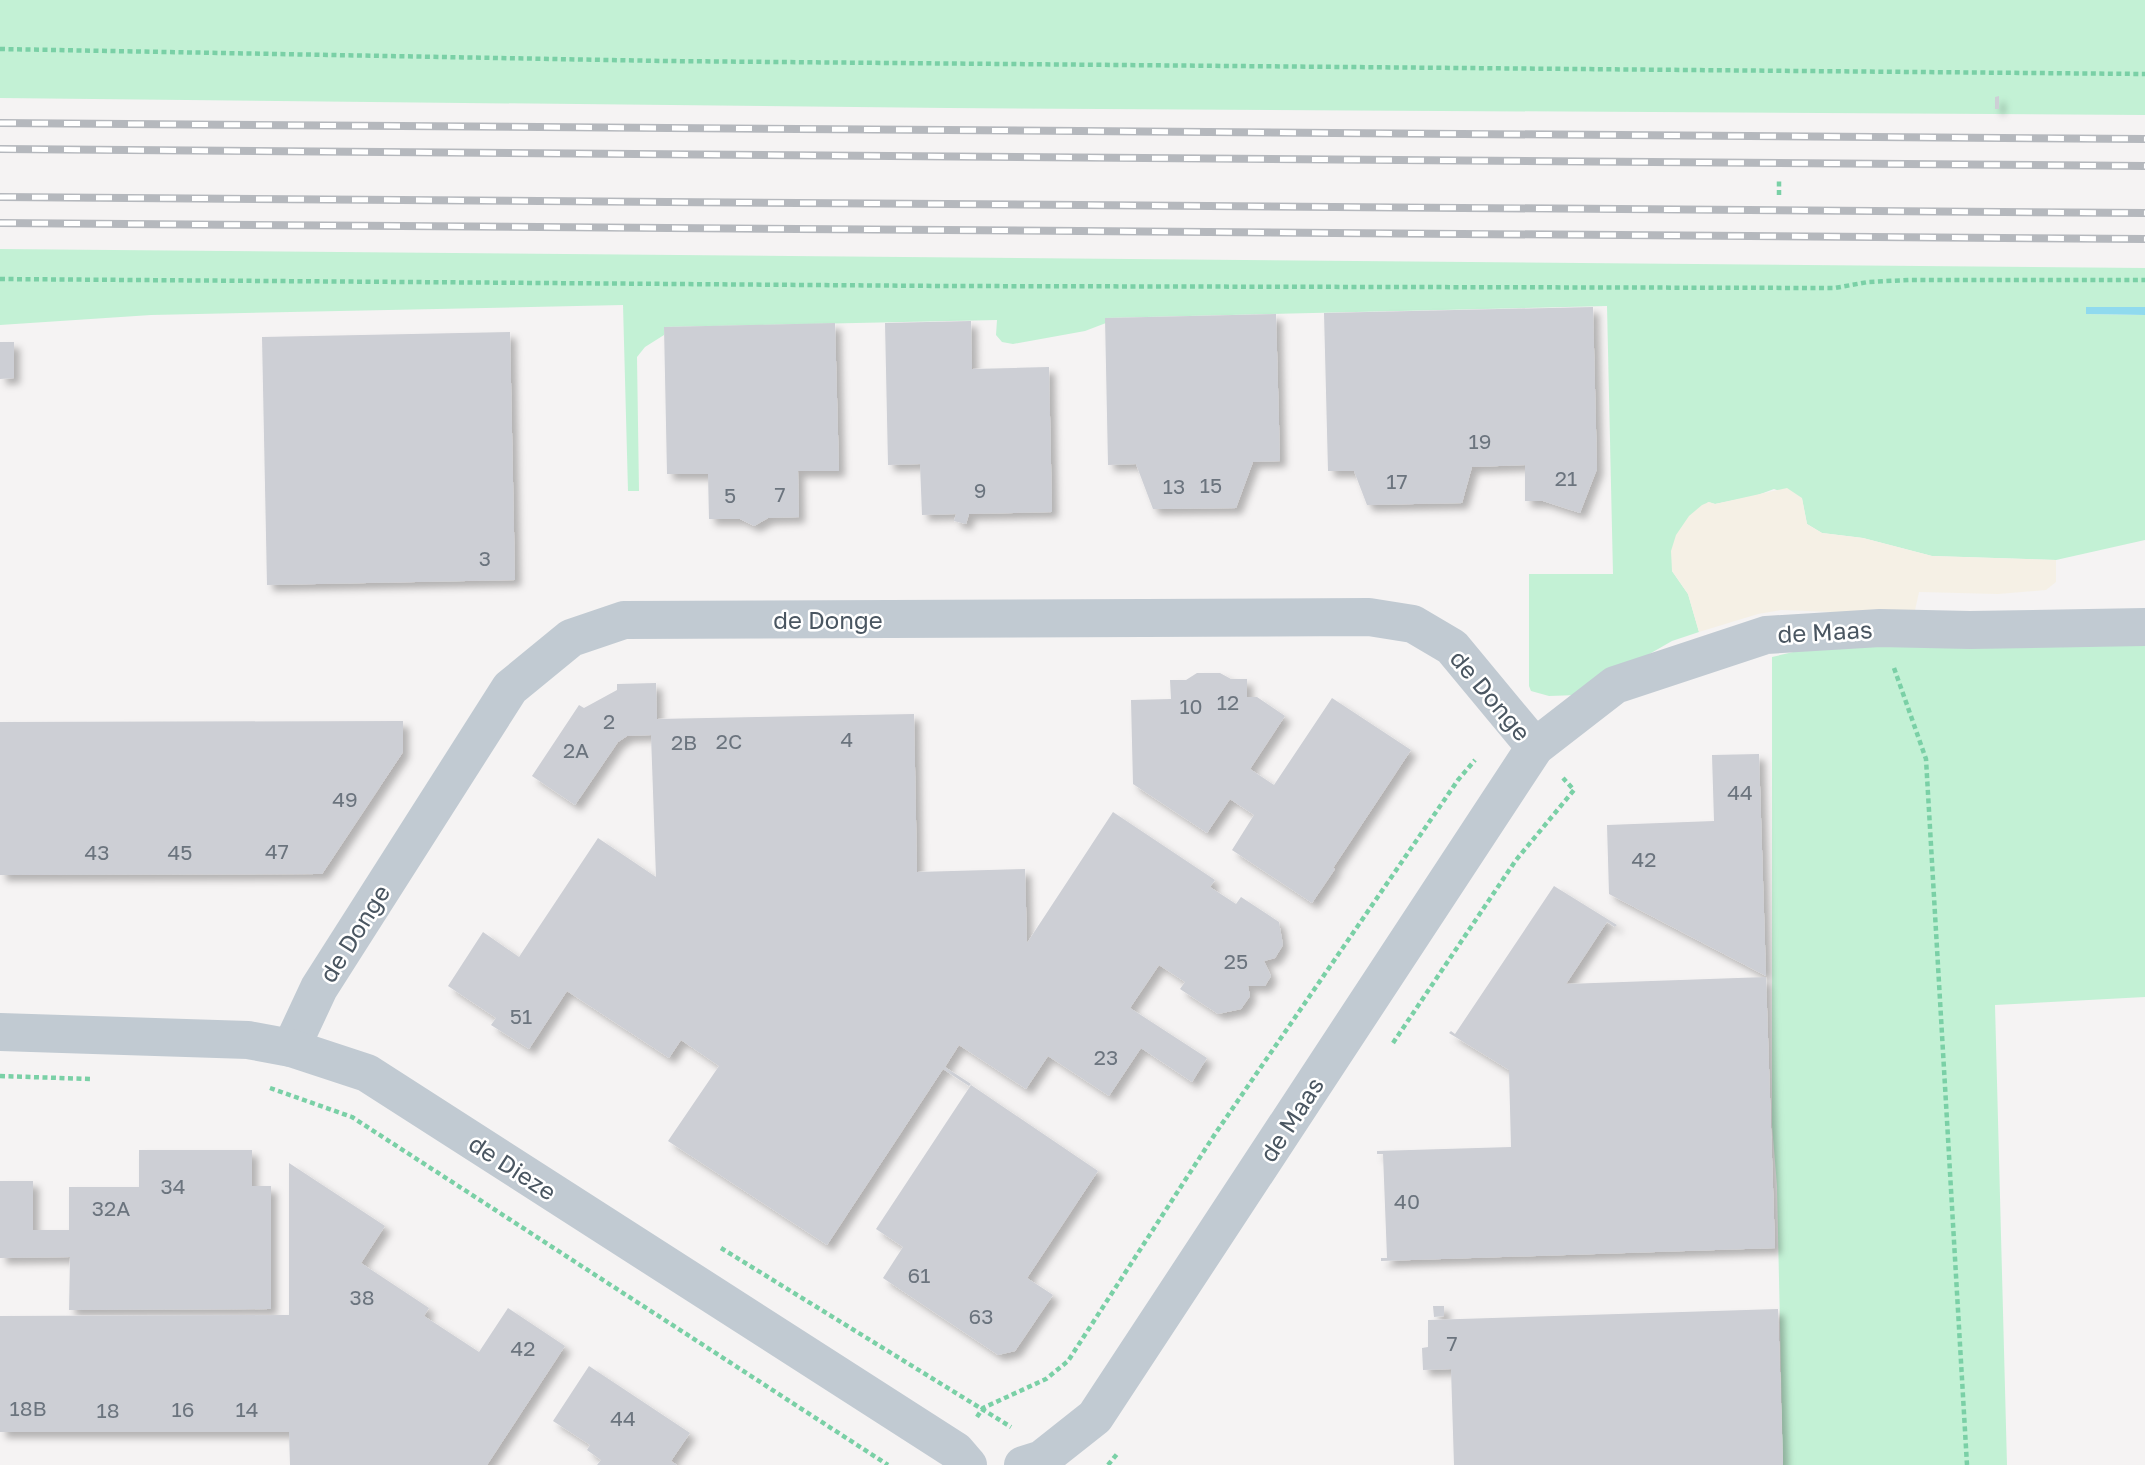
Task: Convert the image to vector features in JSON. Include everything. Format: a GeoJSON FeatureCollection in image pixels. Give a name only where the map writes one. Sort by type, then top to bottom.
{"type":"FeatureCollection","features":[{"type":"Feature","properties":{"kind":"street","name":"de Donge"},"geometry":{"type":"LineString","coordinates":[[291,1048],[318,988],[510,688],[571,638],[624,620],[1369,617],[1413,624],[1452,647],[1535,747]]}},
{"type":"Feature","properties":{"kind":"street","name":"de Maas"},"geometry":{"type":"LineString","coordinates":[[1023,1465],[1042,1459],[1095,1417],[1535,747],[1615,685],[1766,635],[1880,628],[1969,630],[2145,627]]}},
{"type":"Feature","properties":{"kind":"street","name":"de Dieze"},"geometry":{"type":"LineString","coordinates":[[0,1032],[248,1040],[291,1048],[367,1073],[956,1451],[968,1465]]}},
{"type":"Feature","properties":{"kind":"path"},"geometry":{"type":"LineString","coordinates":[[0,50],[664,61],[2145,74]]}},
{"type":"Feature","properties":{"kind":"path"},"geometry":{"type":"LineString","coordinates":[[1779,179],[1779,195]]}},
{"type":"Feature","properties":{"kind":"path"},"geometry":{"type":"LineString","coordinates":[[0,279],[947,286],[1821,288],[1909,280],[2145,280]]}},
{"type":"Feature","properties":{"kind":"path"},"geometry":{"type":"LineString","coordinates":[[1880,628],[1926,759],[1967,1465]]}},
{"type":"Feature","properties":{"kind":"path"},"geometry":{"type":"LineString","coordinates":[[983,1408],[1046,1379],[1068,1361],[1215,1134],[1466,770],[1483,750],[1535,747]]}},
{"type":"Feature","properties":{"kind":"path"},"geometry":{"type":"LineString","coordinates":[[0,1076],[95,1079]]}},
{"type":"Feature","properties":{"kind":"path","name":"de Dieze"},"geometry":{"type":"LineString","coordinates":[[261,1086],[352,1116],[888,1465]]}},
{"type":"Feature","properties":{"kind":"green space"},"geometry":{"type":"Polygon","coordinates":[[[0,0],[2145,0],[2145,115],[948,108],[0,98],[0,0]]]}},
{"type":"Feature","properties":{"kind":"green space"},"geometry":{"type":"Polygon","coordinates":[[[0,249],[2145,268],[2145,307],[2086,307],[2086,314],[2145,315],[2145,540],[2056,560],[1932,556],[1863,538],[1822,533],[1807,524],[1802,499],[1774,489],[1755,496],[1715,504],[1708,502],[1672,571],[1688,594],[1699,632],[1672,641],[1578,695],[1549,696],[1531,691],[1529,686],[1529,574],[1613,574],[1607,306],[1106,318],[1106,323],[1085,331],[1013,344],[1002,342],[996,335],[997,320],[664,327],[664,335],[645,347],[637,357],[639,491],[628,491],[623,305],[151,315],[0,325],[0,249]]]}},
{"type":"Feature","properties":{"kind":"green space"},"geometry":{"type":"Polygon","coordinates":[[[2145,639],[2145,997],[1995,1005],[2007,1465],[1783,1465],[1777,1186],[1772,1125],[1772,657],[1828,644],[2145,639]]]}},
{"type":"Feature","properties":{"kind":"sand"},"geometry":{"type":"Polygon","coordinates":[[[1787,488],[1802,498],[1807,524],[1822,533],[1863,538],[1932,556],[2056,560],[2056,582],[2046,590],[1998,594],[1919,592],[1914,615],[1781,610],[1699,632],[1688,594],[1672,571],[1671,551],[1676,535],[1689,516],[1709,502],[1715,504],[1787,488]]]}},
{"type":"Feature","properties":{"kind":"water"},"geometry":{"type":"Polygon","coordinates":[[[2086,307],[2145,307],[2145,315],[2086,314],[2086,307]]]}},
{"type":"Feature","properties":{"kind":"building"},"geometry":{"type":"Polygon","coordinates":[[[1999,96],[1999,109],[1995,109],[1995,97],[1999,96]]]}},
{"type":"Feature","properties":{"kind":"building"},"geometry":{"type":"Polygon","coordinates":[[[1593,307],[1597,469],[1580,513],[1543,501],[1525,501],[1525,465],[1472,467],[1462,503],[1367,505],[1354,471],[1328,471],[1324,313],[1593,307]]]}},
{"type":"Feature","properties":{"kind":"building"},"geometry":{"type":"Polygon","coordinates":[[[1276,314],[1280,461],[1253,462],[1236,508],[1153,509],[1136,464],[1108,465],[1105,318],[1276,314]]]}},
{"type":"Feature","properties":{"kind":"building"},"geometry":{"type":"Polygon","coordinates":[[[971,321],[972,369],[1049,367],[1052,512],[969,514],[966,524],[954,521],[956,514],[922,515],[920,464],[888,465],[885,323],[971,321]]]}},
{"type":"Feature","properties":{"kind":"building"},"geometry":{"type":"Polygon","coordinates":[[[835,323],[839,471],[798,471],[799,517],[768,518],[754,526],[740,519],[709,519],[708,474],[667,474],[664,327],[835,323]]]}},
{"type":"Feature","properties":{"kind":"building"},"geometry":{"type":"Polygon","coordinates":[[[510,332],[515,580],[267,585],[262,337],[510,332]]]}},
{"type":"Feature","properties":{"kind":"building"},"geometry":{"type":"Polygon","coordinates":[[[0,342],[14,342],[14,378],[0,379],[0,342]]]}},
{"type":"Feature","properties":{"kind":"building"},"geometry":{"type":"Polygon","coordinates":[[[1197,673],[1220,673],[1231,679],[1247,679],[1247,697],[1257,697],[1285,716],[1250,769],[1274,785],[1332,698],[1411,750],[1312,903],[1232,850],[1254,815],[1230,799],[1207,833],[1133,784],[1131,700],[1171,699],[1170,680],[1186,680],[1197,673]]]}},
{"type":"Feature","properties":{"kind":"building"},"geometry":{"type":"Polygon","coordinates":[[[656,683],[657,719],[914,714],[917,872],[1025,869],[1027,943],[1113,812],[1215,880],[1210,887],[1236,904],[1241,897],[1279,922],[1283,945],[1275,958],[1264,961],[1271,976],[1265,986],[1248,986],[1250,996],[1241,1009],[1218,1014],[1180,989],[1185,982],[1159,965],[1130,1008],[1207,1058],[1192,1082],[1141,1048],[1109,1096],[1048,1056],[1026,1089],[959,1045],[945,1067],[971,1084],[969,1086],[943,1069],[827,1245],[668,1141],[719,1066],[681,1040],[669,1058],[567,991],[529,1049],[491,1025],[496,1018],[448,986],[483,932],[519,957],[598,838],[656,877],[651,735],[627,736],[618,742],[575,805],[532,776],[579,705],[584,708],[617,690],[617,684],[656,683]]]}},
{"type":"Feature","properties":{"kind":"building"},"geometry":{"type":"Polygon","coordinates":[[[403,721],[403,752],[322,874],[0,875],[0,722],[403,721]]]}},
{"type":"Feature","properties":{"kind":"building"},"geometry":{"type":"Polygon","coordinates":[[[1759,754],[1766,976],[1609,894],[1607,825],[1714,821],[1712,755],[1759,754]]]}},
{"type":"Feature","properties":{"kind":"building"},"geometry":{"type":"Polygon","coordinates":[[[1554,886],[1617,925],[1615,927],[1607,922],[1566,984],[1766,977],[1775,1248],[1381,1261],[1381,1258],[1387,1258],[1383,1154],[1377,1154],[1377,1151],[1511,1147],[1509,1070],[1449,1033],[1451,1031],[1455,1034],[1554,886]]]}},
{"type":"Feature","properties":{"kind":"building"},"geometry":{"type":"Polygon","coordinates":[[[971,1085],[1098,1171],[1027,1278],[1053,1295],[1015,1351],[998,1355],[883,1278],[903,1247],[876,1229],[971,1085]]]}},
{"type":"Feature","properties":{"kind":"building"},"geometry":{"type":"Polygon","coordinates":[[[139,1150],[252,1150],[252,1186],[271,1186],[271,1309],[69,1310],[70,1257],[0,1258],[0,1181],[33,1181],[33,1230],[69,1230],[69,1187],[139,1187],[139,1150]]]}},
{"type":"Feature","properties":{"kind":"building"},"geometry":{"type":"Polygon","coordinates":[[[289,1163],[385,1226],[361,1263],[429,1308],[424,1316],[479,1352],[508,1308],[565,1346],[487,1465],[290,1465],[289,1432],[0,1432],[0,1316],[289,1315],[289,1163]]]}},
{"type":"Feature","properties":{"kind":"building"},"geometry":{"type":"Polygon","coordinates":[[[1433,1306],[1444,1306],[1444,1316],[1434,1317],[1433,1306]]]}},
{"type":"Feature","properties":{"kind":"building"},"geometry":{"type":"Polygon","coordinates":[[[1778,1309],[1783,1465],[1454,1465],[1451,1369],[1423,1370],[1422,1348],[1428,1347],[1428,1320],[1778,1309]]]}},
{"type":"Feature","properties":{"kind":"building"},"geometry":{"type":"Polygon","coordinates":[[[589,1366],[690,1433],[671,1461],[677,1465],[597,1465],[601,1460],[587,1450],[590,1445],[553,1421],[589,1366]]]}},
{"type":"Feature","properties":{"kind":"railway"},"geometry":{"type":"LineString","coordinates":[[0,123],[2145,139]]}},
{"type":"Feature","properties":{"kind":"railway"},"geometry":{"type":"LineString","coordinates":[[0,149],[2145,166]]}},
{"type":"Feature","properties":{"kind":"railway"},"geometry":{"type":"LineString","coordinates":[[0,197],[2145,213]]}},
{"type":"Feature","properties":{"kind":"railway"},"geometry":{"type":"LineString","coordinates":[[0,223],[2145,239]]}}]}
